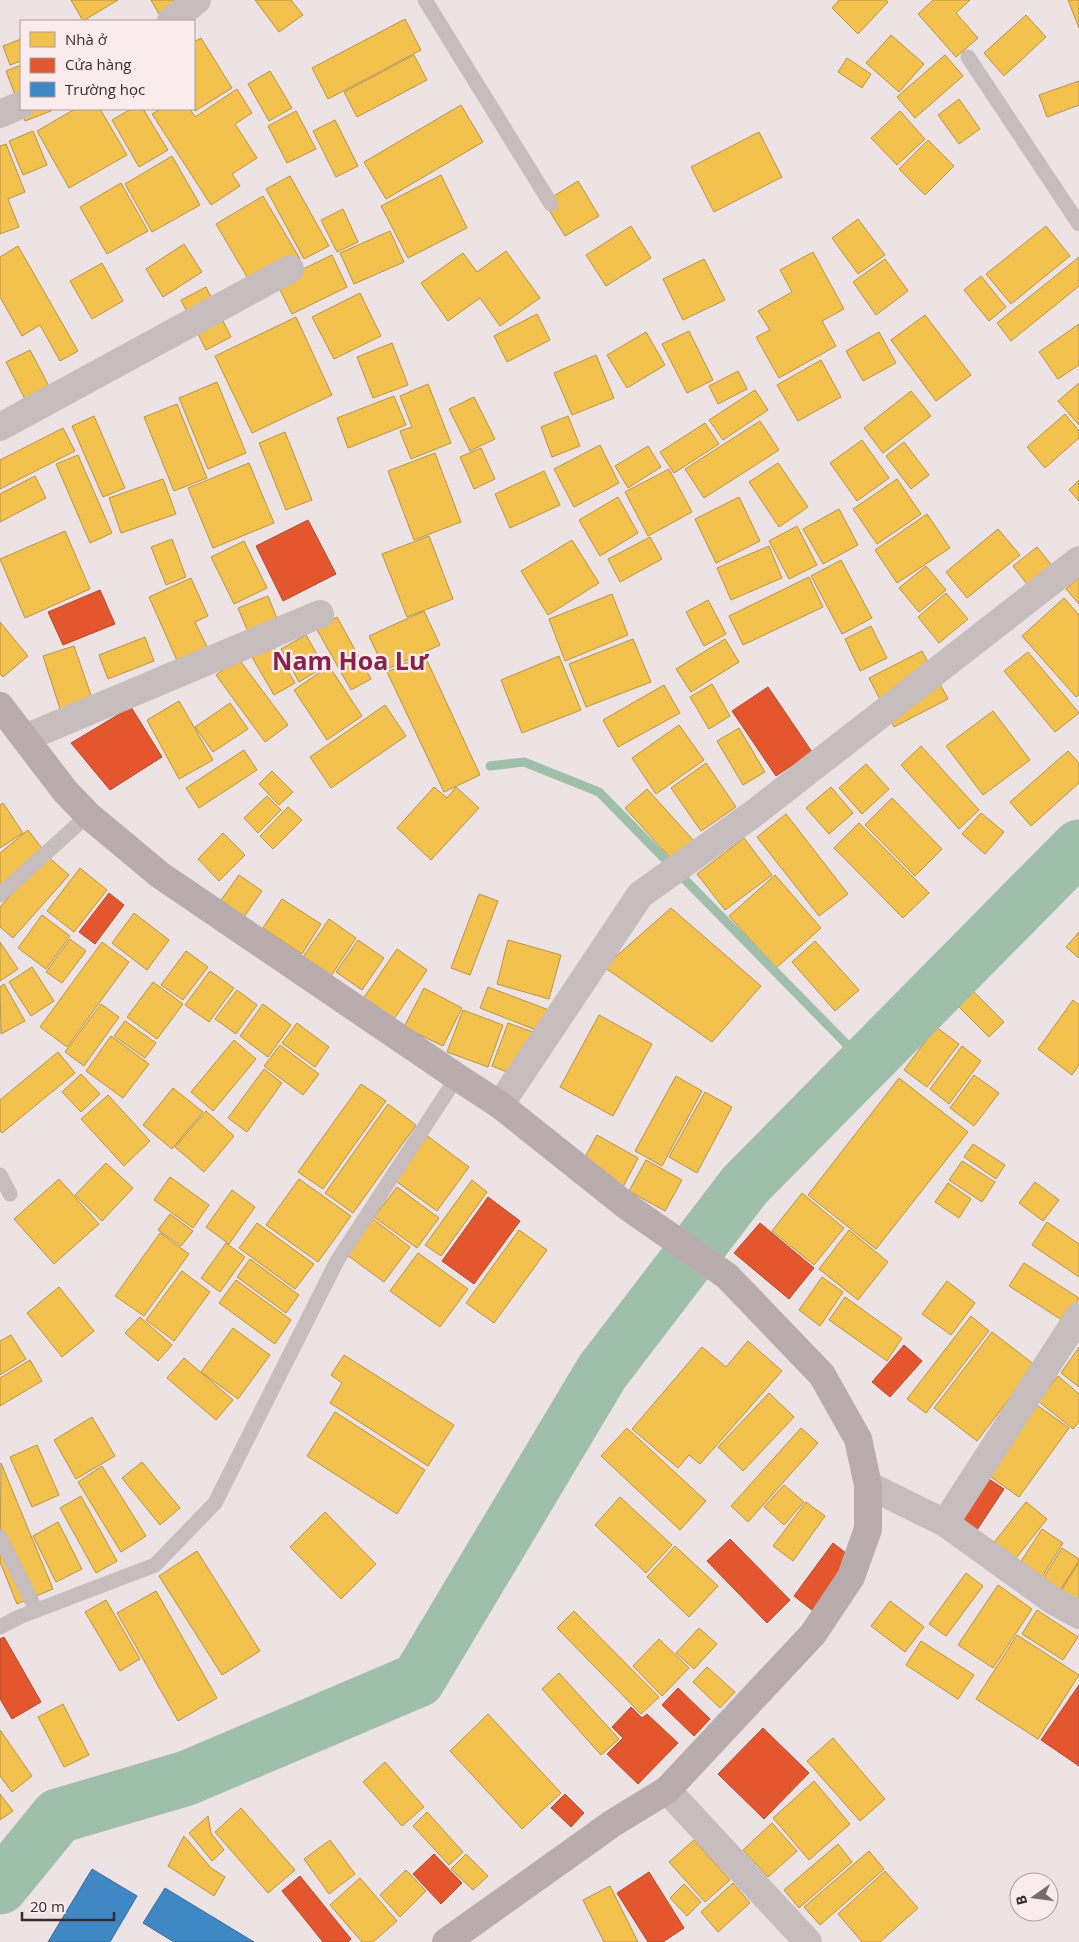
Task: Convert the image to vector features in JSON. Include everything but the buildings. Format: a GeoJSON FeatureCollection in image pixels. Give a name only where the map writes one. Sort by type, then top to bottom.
{"type":"FeatureCollection","features":[{"type":"Feature","properties":{"kind":"main road"},"geometry":{"type":"LineString","coordinates":[[0,706],[65,791],[88,815],[160,875],[500,1105],[628,1207],[727,1276],[822,1375],[858,1440],[868,1485],[868,1529],[851,1577],[813,1634],[667,1790],[613,1823],[446,1942]]}},
{"type":"Feature","properties":{"kind":"street"},"geometry":{"type":"LineString","coordinates":[[172,20],[197,0]]}},
{"type":"Feature","properties":{"kind":"street"},"geometry":{"type":"LineString","coordinates":[[0,114],[20,105]]}},
{"type":"Feature","properties":{"kind":"street"},"geometry":{"type":"LineString","coordinates":[[0,427],[290,269]]}},
{"type":"Feature","properties":{"kind":"street"},"geometry":{"type":"LineString","coordinates":[[500,1105],[640,895],[753,814],[1079,560]]}},
{"type":"Feature","properties":{"kind":"street"},"geometry":{"type":"LineString","coordinates":[[25,738],[320,614]]}},
{"type":"Feature","properties":{"kind":"street"},"geometry":{"type":"LineString","coordinates":[[945,1523],[1079,1316]]}},
{"type":"Feature","properties":{"kind":"street"},"geometry":{"type":"LineString","coordinates":[[868,1485],[945,1523],[1052,1600],[1079,1615]]}},
{"type":"Feature","properties":{"kind":"street"},"geometry":{"type":"LineString","coordinates":[[667,1790],[808,1942]]}},
{"type":"Feature","properties":{"kind":"lane"},"geometry":{"type":"LineString","coordinates":[[425,0],[551,204]]}},
{"type":"Feature","properties":{"kind":"lane"},"geometry":{"type":"LineString","coordinates":[[968,57],[1079,224]]}},
{"type":"Feature","properties":{"kind":"lane"},"geometry":{"type":"LineString","coordinates":[[0,895],[88,815]]}},
{"type":"Feature","properties":{"kind":"lane"},"geometry":{"type":"LineString","coordinates":[[0,1627],[36,1610],[155,1564],[215,1503],[337,1261],[457,1077]]}},
{"type":"Feature","properties":{"kind":"lane"},"geometry":{"type":"LineString","coordinates":[[0,1175],[10,1194]]}},
{"type":"Feature","properties":{"kind":"lane"},"geometry":{"type":"LineString","coordinates":[[0,1537],[36,1610]]}},
{"type":"Feature","properties":{"kind":"waterway"},"geometry":{"type":"LineString","coordinates":[[490,766],[524,762],[599,792],[865,1063]]}},
{"type":"Feature","properties":{"kind":"waterway"},"geometry":{"type":"LineString","coordinates":[[0,1887],[58,1816],[187,1778],[418,1680],[602,1372],[745,1185],[1079,847]]}},
{"type":"Feature","properties":{"kind":"district","name":"Nam Hoa Lư"},"geometry":{"type":"Point","coordinates":[350,661]}}]}
